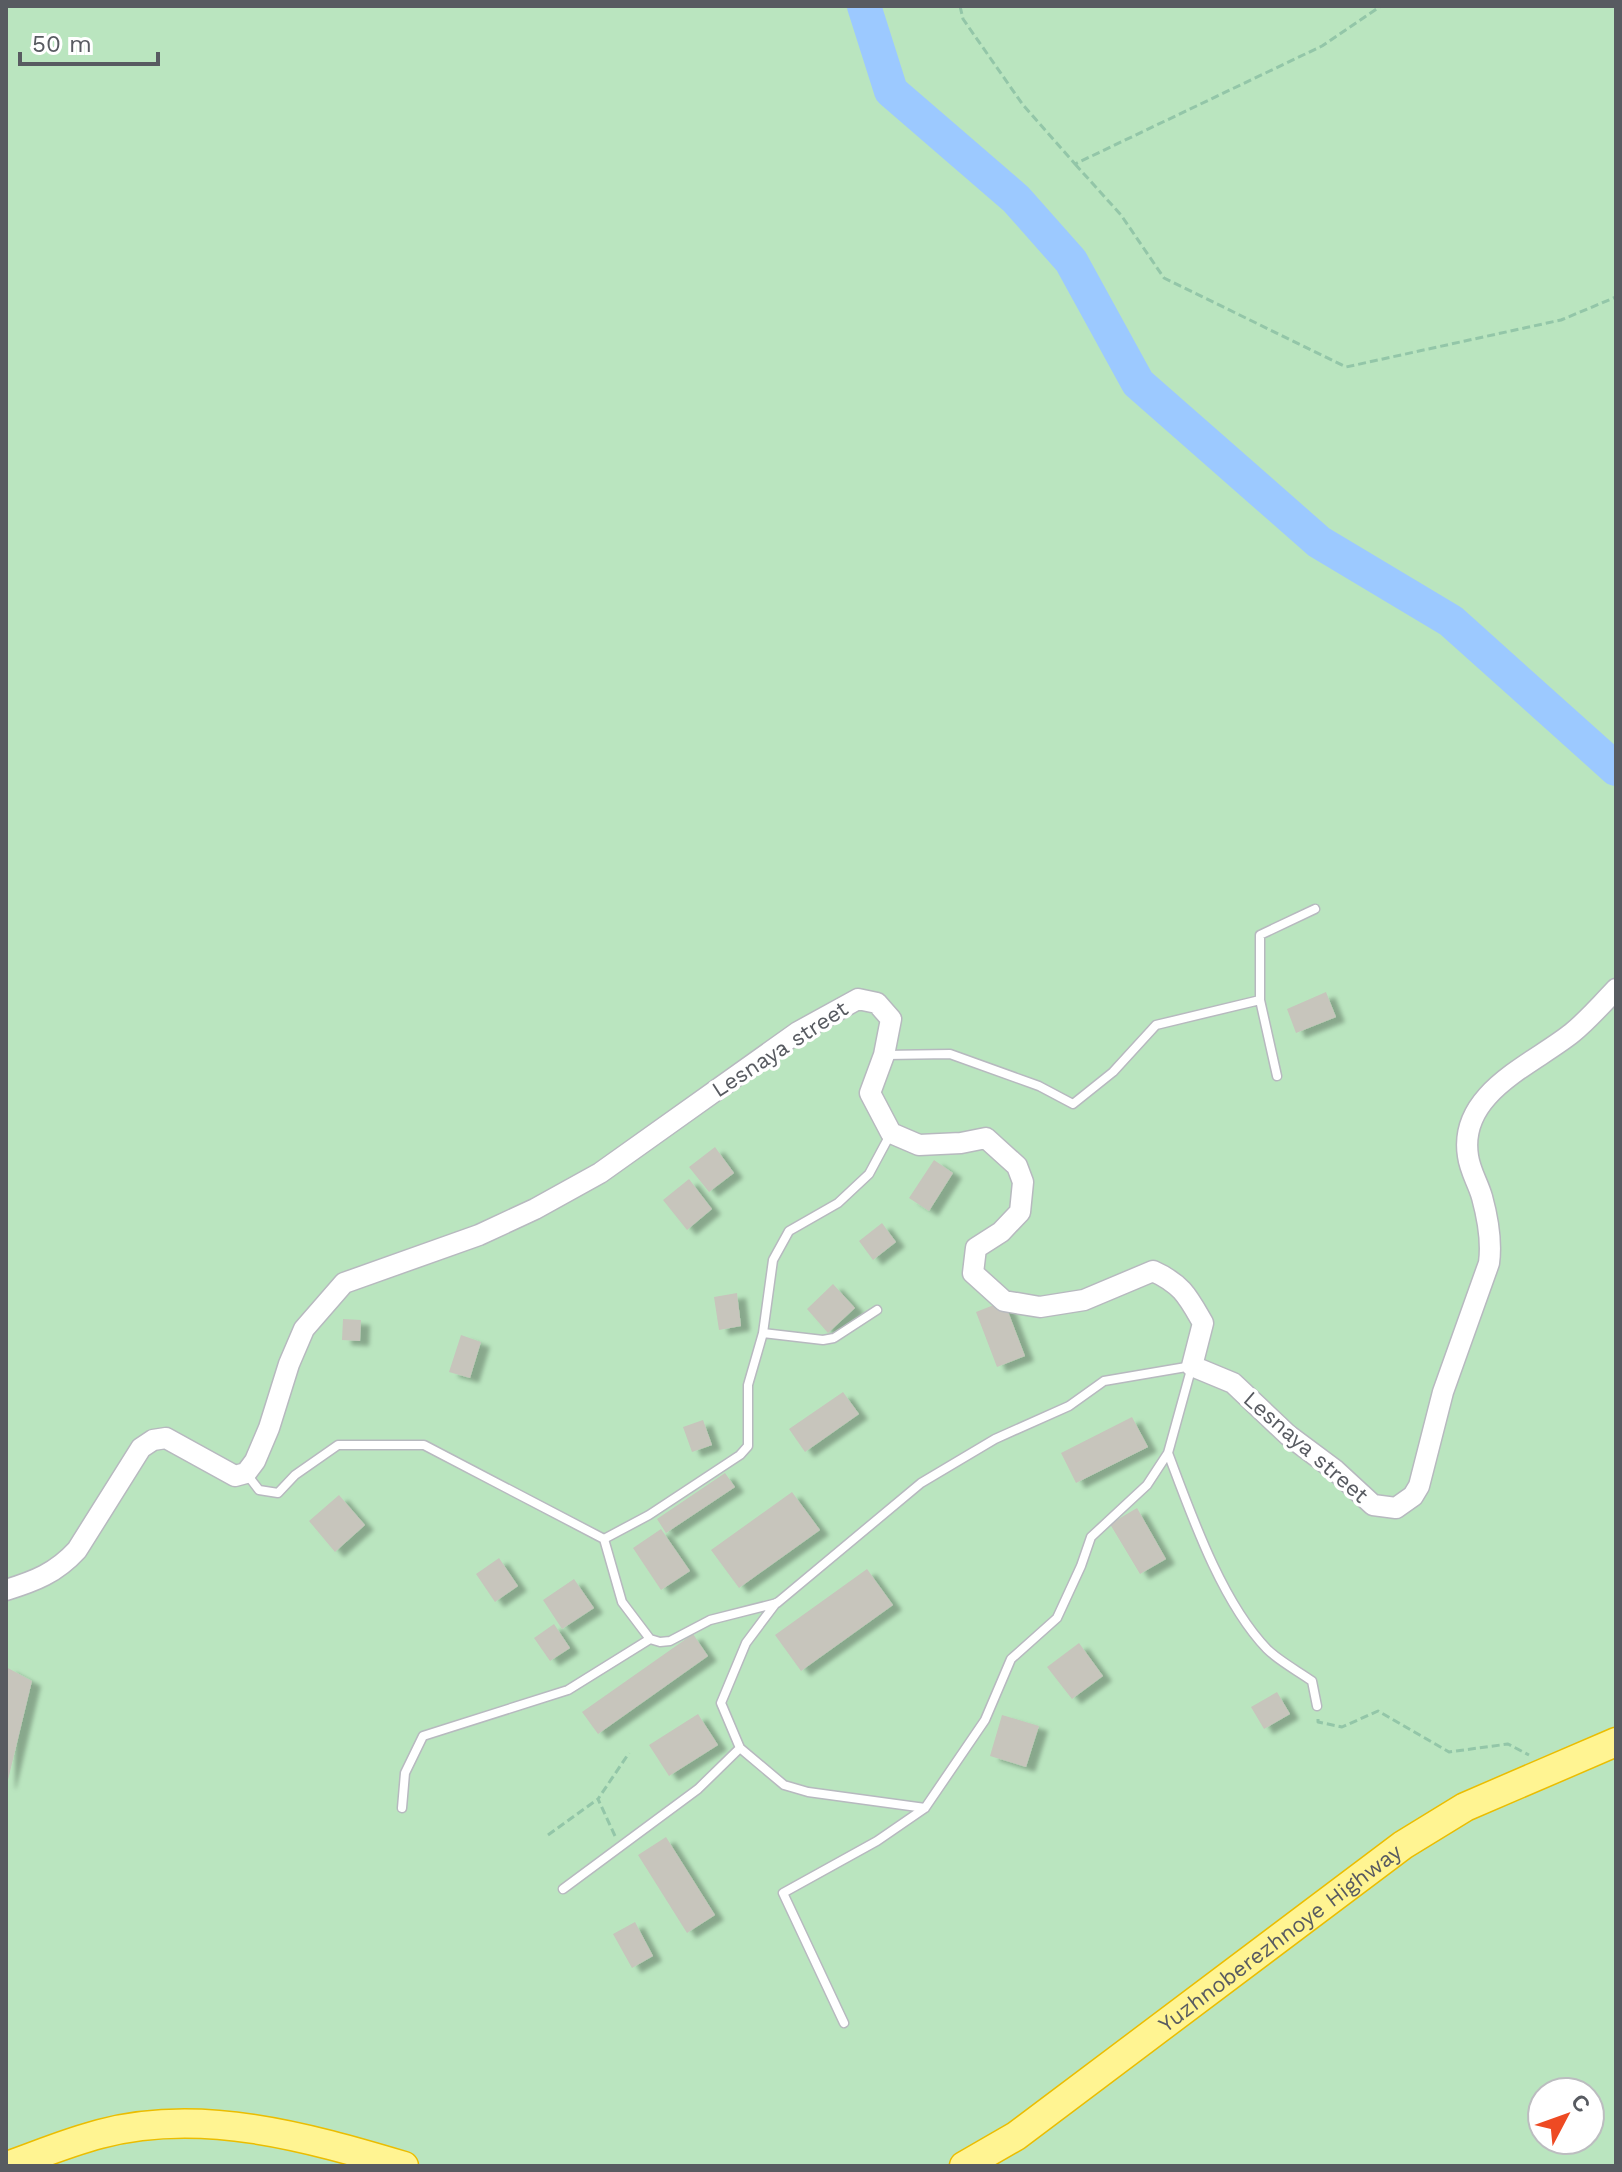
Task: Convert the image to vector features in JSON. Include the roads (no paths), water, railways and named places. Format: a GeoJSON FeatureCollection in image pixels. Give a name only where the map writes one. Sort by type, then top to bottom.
{"type":"FeatureCollection","features":[{"type":"Feature","properties":{"kind":"highway","name":"Yuzhnoberezhnoye Highway"},"geometry":{"type":"LineString","coordinates":[[964,2166],[1016,2136],[1403,1845],[1465,1807],[1616,1742]]}},
{"type":"Feature","properties":{"kind":"highway","name":"Yuzhnoberezhnoye Highway"},"geometry":{"type":"LineString","coordinates":[[992,2166],[1168,2043],[1406,1860],[1468,1822],[1523,1795],[1616,1763]]}},
{"type":"Feature","properties":{"kind":"highway"},"geometry":{"type":"LineString","coordinates":[[7,2166],[102,2133],[154,2125],[209,2124],[312,2141],[404,2166]]}},
{"type":"Feature","properties":{"kind":"highway"},"geometry":{"type":"LineString","coordinates":[[47,2166],[104,2146],[198,2135],[260,2140],[373,2166]]}},
{"type":"Feature","properties":{"kind":"street","name":"Lesnaya street"},"geometry":{"type":"LineString","coordinates":[[1192,1366],[1233,1383],[1288,1435],[1335,1470],[1373,1505],[1396,1508],[1406,1504],[1419,1486],[1443,1392],[1489,1263],[1489,1229],[1468,1155],[1469,1130],[1475,1111],[1487,1095],[1572,1033],[1616,989]]}},
{"type":"Feature","properties":{"kind":"street","name":"Lesnaya street"},"geometry":{"type":"LineString","coordinates":[[246,1473],[266,1437],[289,1364],[304,1329],[344,1283],[479,1235],[600,1173],[798,1032],[858,999],[877,1003],[891,1019],[884,1055],[870,1093],[891,1133]]}},
{"type":"Feature","properties":{"kind":"street"},"geometry":{"type":"LineString","coordinates":[[891,1133],[919,1145],[986,1138],[1017,1166],[1023,1182],[1020,1212],[1001,1232],[976,1248],[973,1273],[1004,1301],[1040,1307],[1084,1300],[1153,1271],[1171,1279],[1186,1293],[1203,1323],[1192,1366]]}},
{"type":"Feature","properties":{"kind":"street"},"geometry":{"type":"LineString","coordinates":[[6,1590],[38,1580],[66,1562],[77,1550],[141,1448],[153,1440],[166,1438],[235,1476],[246,1473]]}},
{"type":"Feature","properties":{"kind":"lane"},"geometry":{"type":"LineString","coordinates":[[1277,1076],[1260,1000],[1260,935],[1315,909]]}},
{"type":"Feature","properties":{"kind":"lane"},"geometry":{"type":"LineString","coordinates":[[884,1055],[950,1054],[1039,1086],[1073,1104],[1113,1072],[1156,1025],[1260,1000]]}},
{"type":"Feature","properties":{"kind":"lane"},"geometry":{"type":"LineString","coordinates":[[604,1539],[649,1515],[740,1455],[748,1446],[748,1385],[763,1333],[773,1260],[789,1231],[838,1203],[869,1174],[891,1133]]}},
{"type":"Feature","properties":{"kind":"lane"},"geometry":{"type":"LineString","coordinates":[[763,1333],[823,1340],[834,1338],[877,1310]]}},
{"type":"Feature","properties":{"kind":"lane"},"geometry":{"type":"LineString","coordinates":[[844,2023],[783,1893],[877,1841],[925,1808],[985,1720],[1011,1659],[1057,1618],[1091,1537],[1147,1485],[1168,1453],[1192,1366],[1104,1381],[1069,1406],[995,1439],[921,1483],[777,1603],[746,1643],[721,1703],[740,1748],[784,1785],[808,1792],[925,1808]]}},
{"type":"Feature","properties":{"kind":"lane"},"geometry":{"type":"LineString","coordinates":[[246,1473],[259,1490],[278,1493],[295,1475],[338,1445],[424,1445],[604,1539],[622,1602],[650,1639],[670,1641],[710,1620],[777,1603]]}},
{"type":"Feature","properties":{"kind":"lane"},"geometry":{"type":"LineString","coordinates":[[1168,1453],[1200,1539],[1243,1617],[1268,1650],[1312,1681],[1317,1706]]}},
{"type":"Feature","properties":{"kind":"lane"},"geometry":{"type":"LineString","coordinates":[[402,1808],[405,1773],[423,1736],[568,1690],[650,1639]]}},
{"type":"Feature","properties":{"kind":"lane"},"geometry":{"type":"LineString","coordinates":[[563,1889],[698,1789],[740,1748]]}},
{"type":"Feature","properties":{"kind":"waterway"},"geometry":{"type":"LineString","coordinates":[[864,6],[891,91],[1016,199],[1071,261],[1138,383],[1319,542],[1451,621],[1616,769]]}}]}
